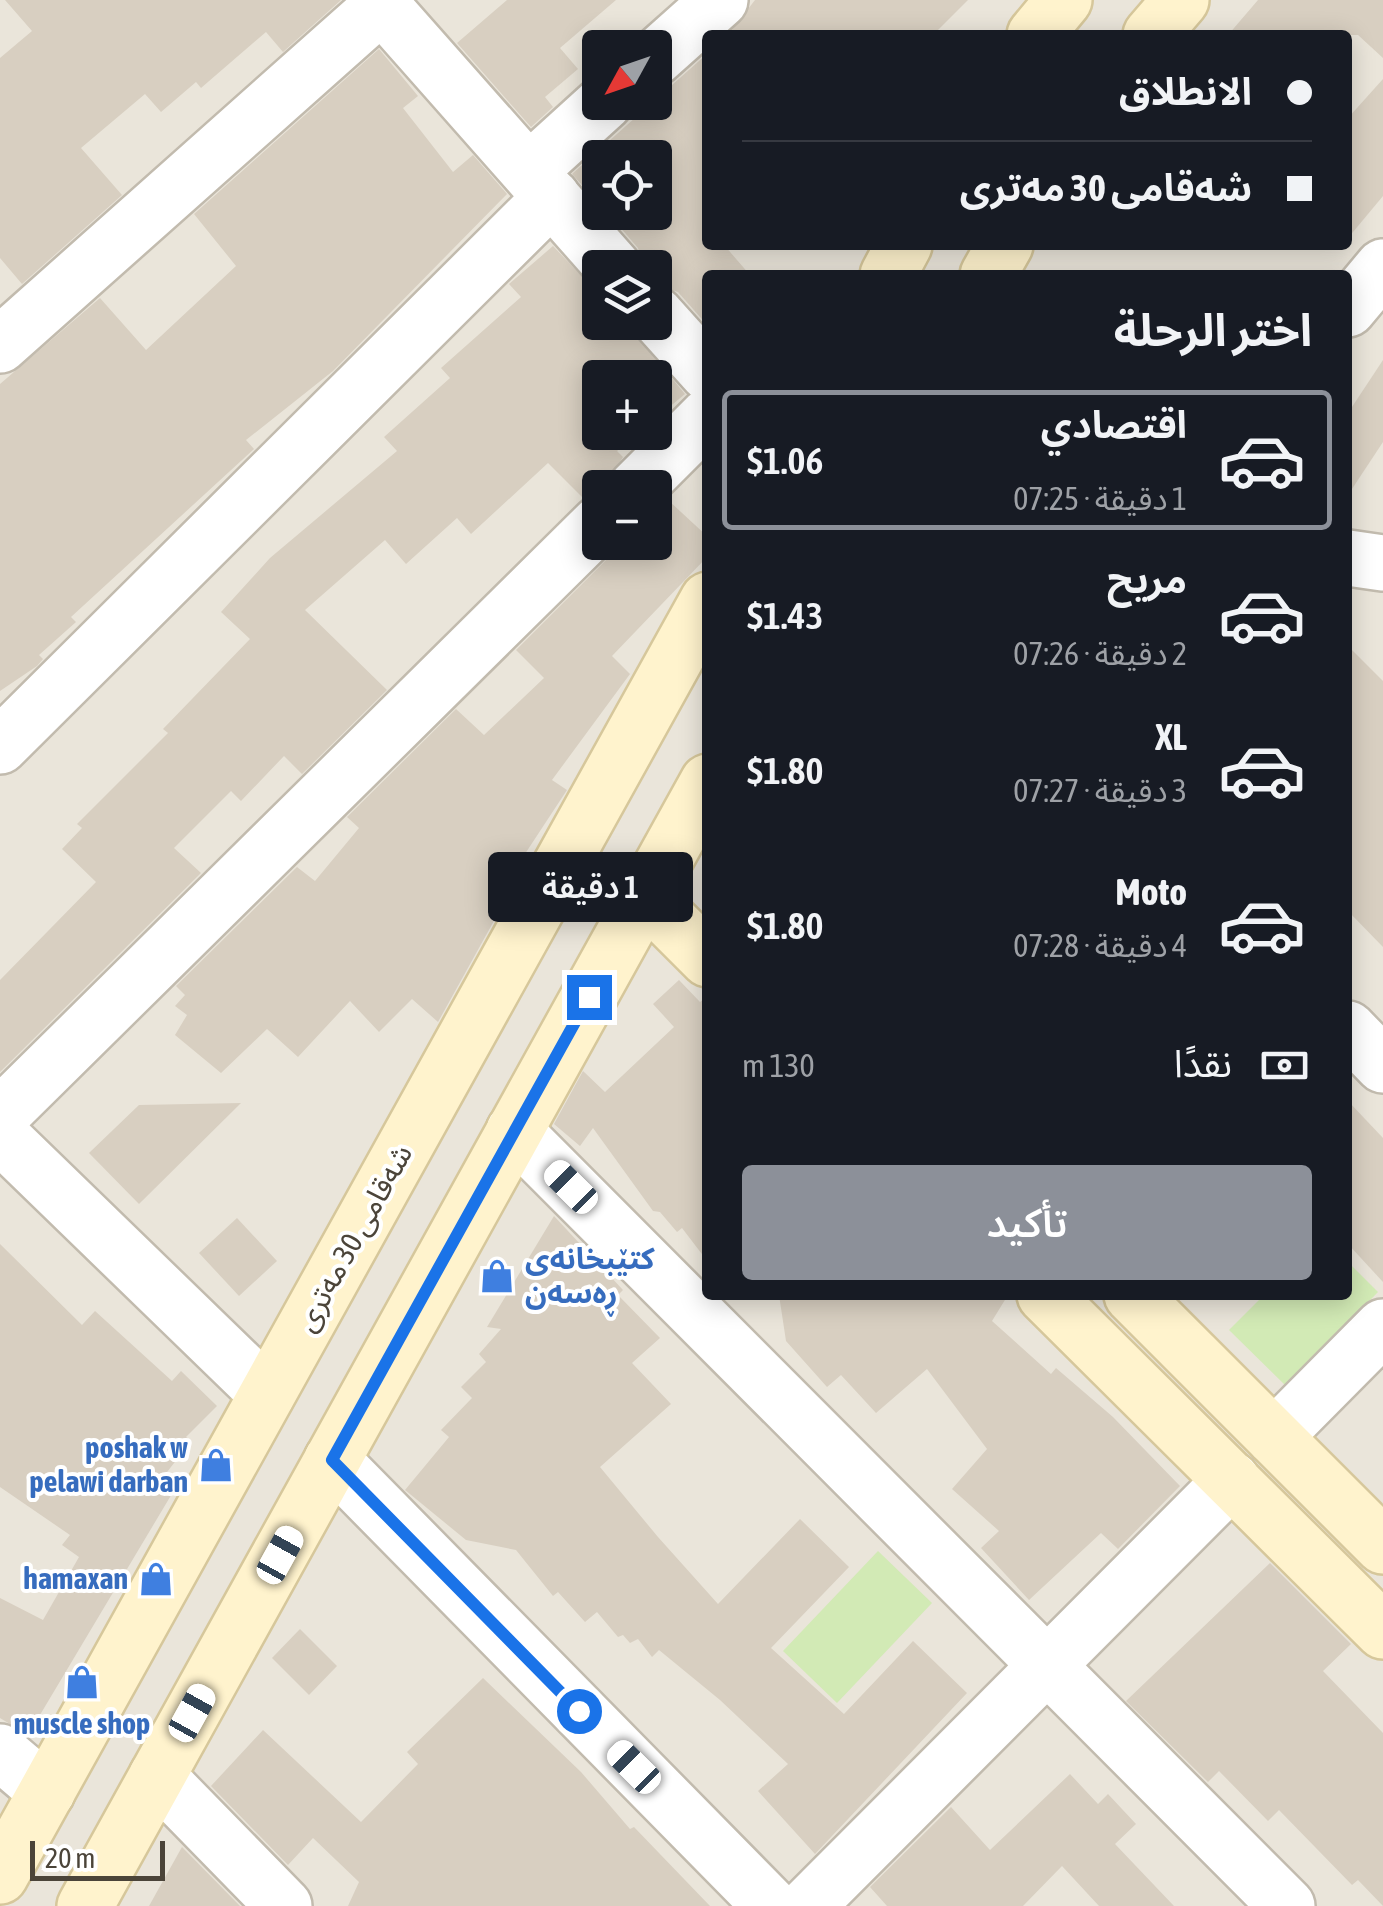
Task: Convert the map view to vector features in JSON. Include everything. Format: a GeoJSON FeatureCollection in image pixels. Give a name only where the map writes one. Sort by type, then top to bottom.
{"type":"FeatureCollection","features":[{"type":"Feature","properties":{"kind":"main road"},"geometry":{"type":"LineString","coordinates":[[1039,30],[1064,0]]}},
{"type":"Feature","properties":{"kind":"main road"},"geometry":{"type":"LineString","coordinates":[[1155,30],[1181,0]]}},
{"type":"Feature","properties":{"kind":"main road","name":"شەقامی 30 مەتری"},"geometry":{"type":"LineString","coordinates":[[0,1876],[702,611]]}},
{"type":"Feature","properties":{"kind":"main road"},"geometry":{"type":"LineString","coordinates":[[85,1906],[645,896],[691,858],[702,809]]}},
{"type":"Feature","properties":{"kind":"main road"},"geometry":{"type":"LineString","coordinates":[[645,896],[702,953]]}},
{"type":"Feature","properties":{"kind":"main road"},"geometry":{"type":"LineString","coordinates":[[1050,1300],[1383,1631]]}},
{"type":"Feature","properties":{"kind":"main road"},"geometry":{"type":"LineString","coordinates":[[1137,1300],[1383,1546]]}},
{"type":"Feature","properties":{"kind":"street"},"geometry":{"type":"LineString","coordinates":[[672,43],[720,0]]}},
{"type":"Feature","properties":{"kind":"street"},"geometry":{"type":"LineString","coordinates":[[0,345],[380,3],[598,250]]}},
{"type":"Feature","properties":{"kind":"street"},"geometry":{"type":"LineString","coordinates":[[0,746],[540,184],[591,120]]}},
{"type":"Feature","properties":{"kind":"street"},"geometry":{"type":"LineString","coordinates":[[1352,304],[1383,267]]}},
{"type":"Feature","properties":{"kind":"street"},"geometry":{"type":"LineString","coordinates":[[672,333],[702,366]]}},
{"type":"Feature","properties":{"kind":"street"},"geometry":{"type":"LineString","coordinates":[[654,470],[702,422]]}},
{"type":"Feature","properties":{"kind":"street"},"geometry":{"type":"LineString","coordinates":[[0,1116],[582,541]]}},
{"type":"Feature","properties":{"kind":"street"},"geometry":{"type":"LineString","coordinates":[[1352,1034],[1383,1065]]}},
{"type":"Feature","properties":{"kind":"street"},"geometry":{"type":"LineString","coordinates":[[514,1131],[1287,1906]]}},
{"type":"Feature","properties":{"kind":"street"},"geometry":{"type":"LineString","coordinates":[[0,1135],[267,1394]]}},
{"type":"Feature","properties":{"kind":"street"},"geometry":{"type":"LineString","coordinates":[[1274,1437],[1383,1327]]}},
{"type":"Feature","properties":{"kind":"street"},"geometry":{"type":"LineString","coordinates":[[332,1460],[771,1906]]}},
{"type":"Feature","properties":{"kind":"street"},"geometry":{"type":"LineString","coordinates":[[807,1906],[1232,1480]]}},
{"type":"Feature","properties":{"kind":"street"},"geometry":{"type":"LineString","coordinates":[[0,1752],[47,1792]]}},
{"type":"Feature","properties":{"kind":"street"},"geometry":{"type":"LineString","coordinates":[[157,1776],[284,1906]]}},
{"type":"Feature","properties":{"kind":"shaded area"},"geometry":{"type":"Polygon","coordinates":[[[0,0],[1383,0],[1383,1906],[0,1906],[0,0]]]}},
{"type":"Feature","properties":{"kind":"green space"},"geometry":{"type":"Polygon","coordinates":[[[1352,1266],[1378,1292],[1286,1386],[1229,1330],[1259,1300],[1352,1300],[1352,1266]]]}},
{"type":"Feature","properties":{"kind":"green space"},"geometry":{"type":"Polygon","coordinates":[[[878,1551],[932,1603],[837,1703],[783,1651],[878,1551]]]}},
{"type":"Feature","properties":{"kind":"building"},"geometry":{"type":"Polygon","coordinates":[[[5,0],[341,0],[283,52],[266,32],[201,88],[196,82],[161,112],[145,94],[81,148],[122,195],[22,284],[0,258],[0,58],[32,31],[5,0]]]}},
{"type":"Feature","properties":{"kind":"building"},"geometry":{"type":"Polygon","coordinates":[[[507,0],[616,0],[560,48],[578,69],[545,97],[553,107],[531,127],[457,43],[507,0]]]}},
{"type":"Feature","properties":{"kind":"building"},"geometry":{"type":"Polygon","coordinates":[[[755,0],[968,0],[938,30],[732,30],[755,0]]]}},
{"type":"Feature","properties":{"kind":"building"},"geometry":{"type":"Polygon","coordinates":[[[1258,0],[1383,0],[1383,58],[1358,35],[1352,35],[1352,30],[1232,30],[1258,0]]]}},
{"type":"Feature","properties":{"kind":"building"},"geometry":{"type":"Polygon","coordinates":[[[379,49],[418,96],[403,108],[453,172],[473,155],[507,194],[333,371],[246,440],[254,449],[71,617],[76,622],[39,655],[43,659],[37,666],[0,691],[0,384],[100,298],[146,350],[236,266],[194,214],[379,49]]]}},
{"type":"Feature","properties":{"kind":"building"},"geometry":{"type":"Polygon","coordinates":[[[702,58],[702,250],[728,250],[746,270],[702,270],[702,319],[672,290],[672,250],[638,248],[622,230],[672,230],[672,140],[610,140],[633,120],[672,120],[672,85],[702,58]]]}},
{"type":"Feature","properties":{"kind":"building"},"geometry":{"type":"Polygon","coordinates":[[[1383,79],[1383,196],[1352,233],[1352,114],[1383,79]]]}},
{"type":"Feature","properties":{"kind":"building"},"geometry":{"type":"Polygon","coordinates":[[[582,165],[582,185],[572,174],[582,165]]]}},
{"type":"Feature","properties":{"kind":"building"},"geometry":{"type":"Polygon","coordinates":[[[553,246],[582,276],[582,340],[640,340],[657,360],[582,360],[582,450],[618,450],[623,457],[615,470],[582,470],[582,497],[548,463],[471,534],[457,518],[406,564],[385,540],[305,610],[387,690],[302,774],[284,756],[241,801],[231,791],[174,848],[201,873],[0,1072],[0,980],[96,882],[62,849],[82,828],[77,824],[168,733],[163,729],[250,639],[221,612],[270,558],[397,451],[384,437],[450,378],[441,368],[521,297],[509,284],[553,246]]]}},
{"type":"Feature","properties":{"kind":"building"},"geometry":{"type":"Polygon","coordinates":[[[1383,360],[1383,442],[1352,489],[1352,407],[1383,360]]]}},
{"type":"Feature","properties":{"kind":"building"},"geometry":{"type":"Polygon","coordinates":[[[672,378],[685,394],[672,405],[672,378]]]}},
{"type":"Feature","properties":{"kind":"building"},"geometry":{"type":"Polygon","coordinates":[[[672,504],[702,531],[702,562],[612,656],[630,674],[552,780],[567,790],[496,898],[500,910],[438,1022],[412,999],[379,1032],[350,1001],[298,1057],[267,1029],[221,1073],[175,1035],[187,1015],[175,1006],[185,995],[176,986],[297,867],[315,881],[359,828],[347,817],[456,709],[484,735],[544,678],[516,650],[606,560],[672,560],[672,504]]]}},
{"type":"Feature","properties":{"kind":"building"},"geometry":{"type":"Polygon","coordinates":[[[1352,650],[1383,681],[1383,947],[1352,915],[1352,650]]]}},
{"type":"Feature","properties":{"kind":"building"},"geometry":{"type":"Polygon","coordinates":[[[679,980],[702,1000],[702,1254],[682,1228],[677,1232],[660,1212],[653,1211],[593,1128],[580,1146],[554,1124],[583,1071],[605,1092],[674,1027],[653,1004],[679,980]]]}},
{"type":"Feature","properties":{"kind":"building"},"geometry":{"type":"Polygon","coordinates":[[[241,1103],[139,1204],[89,1153],[139,1105],[241,1103]]]}},
{"type":"Feature","properties":{"kind":"building"},"geometry":{"type":"Polygon","coordinates":[[[1352,1105],[1383,1138],[1383,1282],[1352,1248],[1352,1105]]]}},
{"type":"Feature","properties":{"kind":"building"},"geometry":{"type":"Polygon","coordinates":[[[554,1216],[623,1290],[618,1295],[660,1338],[632,1363],[671,1404],[600,1467],[658,1537],[718,1604],[800,1519],[849,1567],[771,1648],[844,1714],[913,1641],[967,1693],[815,1854],[758,1791],[788,1764],[720,1700],[659,1650],[652,1657],[638,1639],[630,1643],[623,1635],[618,1637],[597,1612],[585,1622],[558,1592],[553,1596],[516,1550],[466,1540],[405,1490],[449,1437],[441,1430],[472,1398],[461,1387],[486,1362],[479,1354],[501,1329],[487,1327],[554,1216]]]}},
{"type":"Feature","properties":{"kind":"building"},"geometry":{"type":"Polygon","coordinates":[[[237,1218],[277,1261],[239,1296],[199,1253],[237,1218]]]}},
{"type":"Feature","properties":{"kind":"building"},"geometry":{"type":"Polygon","coordinates":[[[0,1244],[82,1325],[95,1311],[172,1381],[181,1371],[217,1406],[186,1437],[191,1441],[164,1476],[167,1478],[163,1484],[173,1492],[28,1735],[0,1718],[0,1598],[43,1620],[79,1557],[62,1545],[70,1535],[0,1487],[0,1244]]]}},
{"type":"Feature","properties":{"kind":"building"},"geometry":{"type":"Polygon","coordinates":[[[780,1300],[1005,1300],[992,1321],[1051,1374],[1056,1368],[1113,1417],[1180,1486],[1118,1549],[1101,1533],[1029,1600],[981,1548],[999,1531],[952,1489],[987,1449],[927,1369],[876,1413],[841,1375],[827,1387],[786,1341],[780,1300]]]}},
{"type":"Feature","properties":{"kind":"building"},"geometry":{"type":"Polygon","coordinates":[[[1270,1563],[1351,1644],[1323,1671],[1383,1733],[1383,1906],[1358,1880],[1352,1885],[1279,1810],[1268,1821],[1219,1771],[1208,1782],[1126,1701],[1270,1563]]]}},
{"type":"Feature","properties":{"kind":"building"},"geometry":{"type":"Polygon","coordinates":[[[300,1629],[337,1666],[309,1695],[272,1658],[300,1629]]]}},
{"type":"Feature","properties":{"kind":"building"},"geometry":{"type":"Polygon","coordinates":[[[483,1678],[581,1772],[630,1829],[634,1827],[710,1906],[348,1906],[359,1882],[313,1838],[288,1865],[211,1786],[263,1730],[361,1822],[418,1764],[407,1752],[483,1678]]]}},
{"type":"Feature","properties":{"kind":"building"},"geometry":{"type":"Polygon","coordinates":[[[1070,1774],[1098,1804],[1108,1794],[1136,1824],[1115,1844],[1174,1906],[1099,1906],[1062,1866],[1023,1906],[887,1906],[870,1887],[951,1807],[990,1850],[1070,1774]]]}},
{"type":"Feature","properties":{"kind":"building"},"geometry":{"type":"Polygon","coordinates":[[[182,1847],[240,1906],[149,1906],[182,1847]]]}},
{"type":"Feature","properties":{"kind":"place","name":"کتێبخانەی ڕەسەن"},"geometry":{"type":"Point","coordinates":[497,1276]}},
{"type":"Feature","properties":{"kind":"place","name":"poshak w pelawi darban"},"geometry":{"type":"Point","coordinates":[216,1465]}},
{"type":"Feature","properties":{"kind":"place","name":"hamaxan"},"geometry":{"type":"Point","coordinates":[156,1579]}},
{"type":"Feature","properties":{"kind":"place","name":"muscle shop"},"geometry":{"type":"Point","coordinates":[82,1682]}},
{"type":"Feature","properties":{"kind":"route"},"geometry":{"type":"LineString","coordinates":[[579,1711],[332,1460],[589,997]]}}]}
